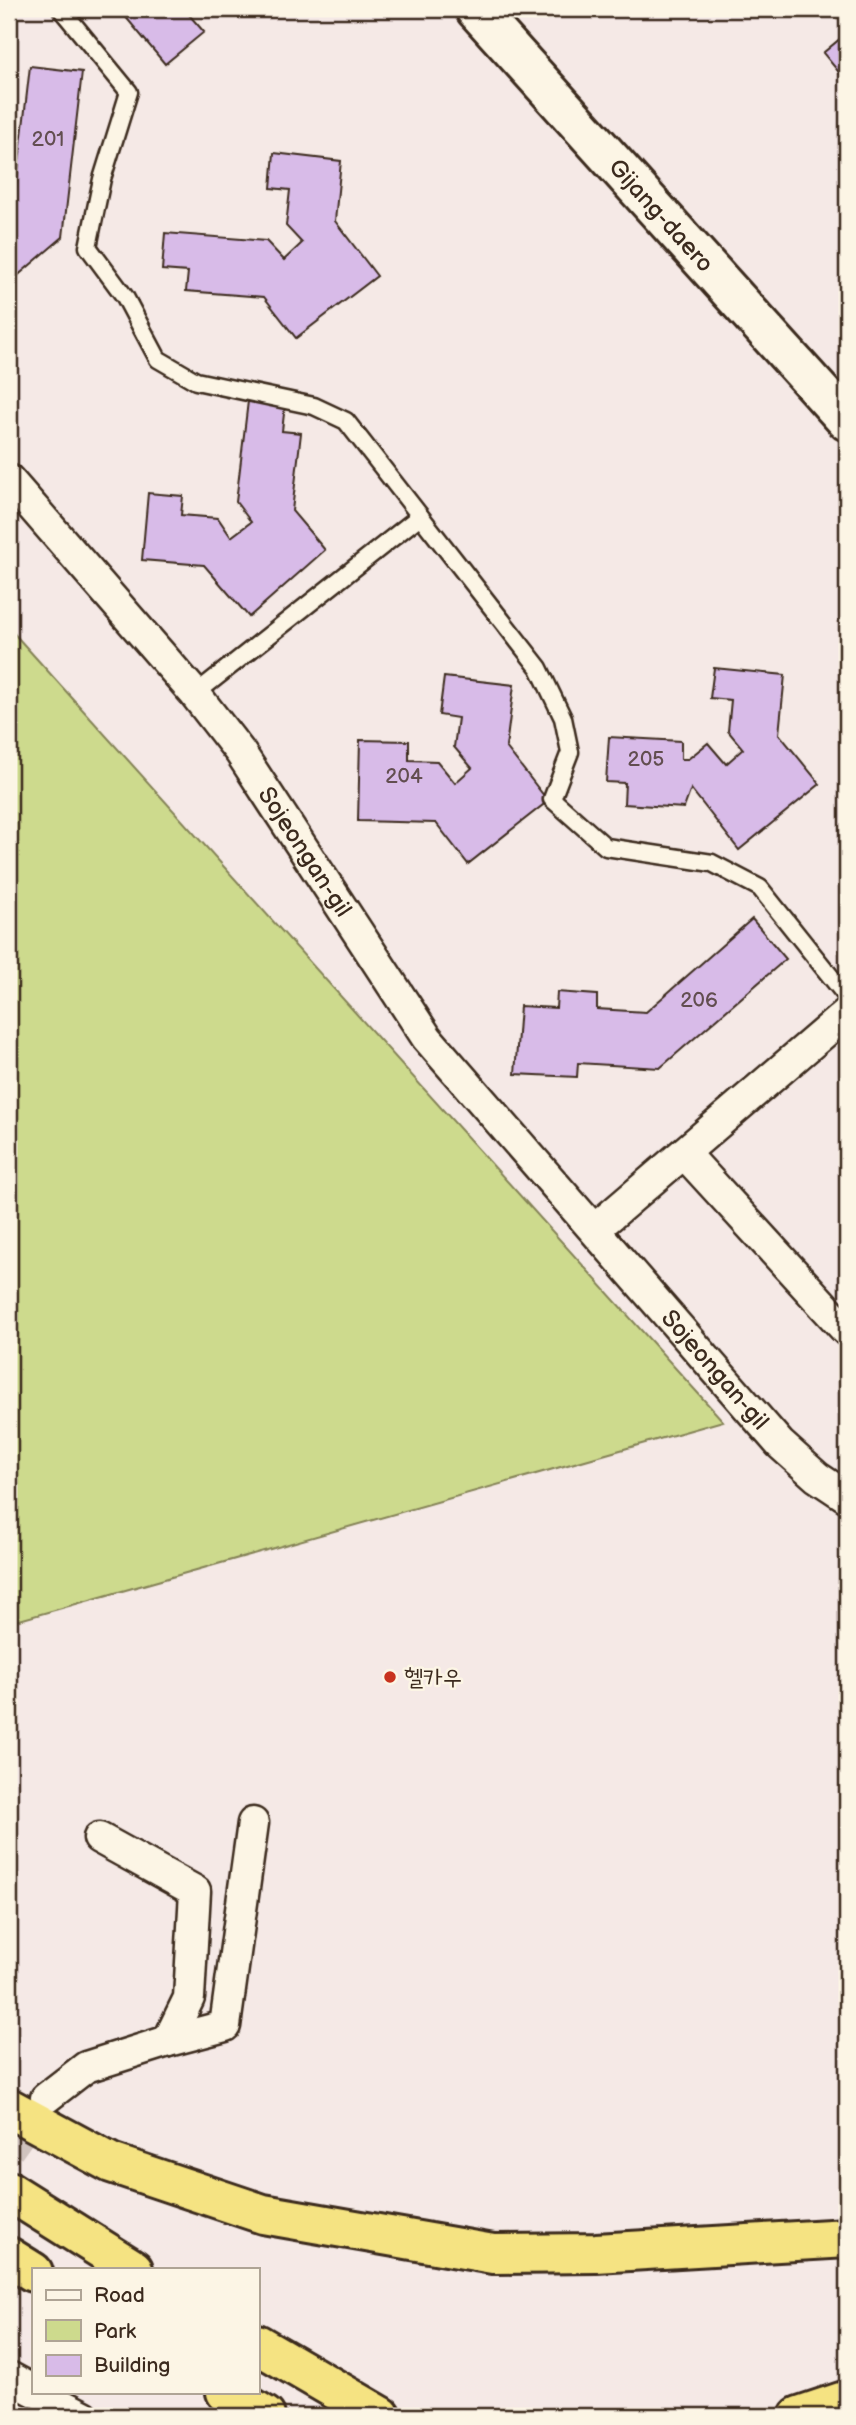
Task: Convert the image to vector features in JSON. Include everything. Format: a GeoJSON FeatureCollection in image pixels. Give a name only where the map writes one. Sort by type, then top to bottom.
{"type":"FeatureCollection","features":[{"type":"Feature","properties":{"kind":"highway"},"geometry":{"type":"LineString","coordinates":[[9,2108],[111,2163],[263,2214],[493,2254],[596,2253],[847,2238]]}},
{"type":"Feature","properties":{"kind":"highway"},"geometry":{"type":"LineString","coordinates":[[9,2191],[132,2268]]}},
{"type":"Feature","properties":{"kind":"highway"},"geometry":{"type":"LineString","coordinates":[[9,2257],[32,2271]]}},
{"type":"Feature","properties":{"kind":"highway"},"geometry":{"type":"LineString","coordinates":[[259,2345],[381,2416]]}},
{"type":"Feature","properties":{"kind":"highway"},"geometry":{"type":"LineString","coordinates":[[229,2394],[265,2416]]}},
{"type":"Feature","properties":{"kind":"highway"},"geometry":{"type":"LineString","coordinates":[[799,2416],[847,2400]]}},
{"type":"Feature","properties":{"kind":"main road","name":"Gijang-daero"},"geometry":{"type":"LineString","coordinates":[[475,9],[847,421]]}},
{"type":"Feature","properties":{"kind":"street","name":"Sojeongan-gil"},"geometry":{"type":"LineString","coordinates":[[9,480],[195,694],[240,752],[428,1038],[780,1444],[817,1477],[847,1497]]}},
{"type":"Feature","properties":{"kind":"street"},"geometry":{"type":"LineString","coordinates":[[595,1229],[684,1153],[841,1030]]}},
{"type":"Feature","properties":{"kind":"street"},"geometry":{"type":"LineString","coordinates":[[684,1153],[847,1331]]}},
{"type":"Feature","properties":{"kind":"street"},"geometry":{"type":"LineString","coordinates":[[46,2098],[86,2067],[225,2026],[253,1823]]}},
{"type":"Feature","properties":{"kind":"street"},"geometry":{"type":"LineString","coordinates":[[99,1838],[195,1891],[189,1997],[168,2041]]}},
{"type":"Feature","properties":{"kind":"street"},"geometry":{"type":"LineString","coordinates":[[9,2377],[32,2389]]}},
{"type":"Feature","properties":{"kind":"street"},"geometry":{"type":"LineString","coordinates":[[41,2394],[84,2416]]}},
{"type":"Feature","properties":{"kind":"lane"},"geometry":{"type":"LineString","coordinates":[[61,9],[129,92],[102,179],[88,247],[125,298],[158,359],[196,381],[314,407],[346,421],[538,668],[563,718],[570,752],[552,799],[606,847],[712,863],[760,888],[847,997]]}},
{"type":"Feature","properties":{"kind":"lane"},"geometry":{"type":"LineString","coordinates":[[195,694],[420,516]]}},
{"type":"Feature","properties":{"kind":"green space"},"geometry":{"type":"Polygon","coordinates":[[[9,628],[723,1421],[9,1623],[9,628]]]}},
{"type":"Feature","properties":{"kind":"building"},"geometry":{"type":"Polygon","coordinates":[[[119,9],[184,9],[204,32],[165,64],[119,9]]]}},
{"type":"Feature","properties":{"kind":"building"},"geometry":{"type":"Polygon","coordinates":[[[847,33],[847,82],[823,53],[847,33]]]}},
{"type":"Feature","properties":{"kind":"building"},"geometry":{"type":"Polygon","coordinates":[[[30,66],[82,72],[63,237],[9,283],[9,210],[14,206],[30,66]]]}},
{"type":"Feature","properties":{"kind":"building"},"geometry":{"type":"Polygon","coordinates":[[[274,153],[341,161],[335,221],[377,276],[296,338],[264,297],[186,291],[188,272],[162,270],[165,233],[266,241],[284,260],[302,243],[286,226],[290,190],[271,188],[274,153]]]}},
{"type":"Feature","properties":{"kind":"building"},"geometry":{"type":"Polygon","coordinates":[[[248,401],[285,405],[282,431],[301,433],[292,511],[325,550],[249,617],[204,565],[142,560],[148,493],[183,496],[181,515],[218,518],[231,537],[251,522],[236,502],[248,401]]]}},
{"type":"Feature","properties":{"kind":"building"},"geometry":{"type":"Polygon","coordinates":[[[714,668],[785,675],[779,734],[820,784],[739,850],[691,789],[684,808],[624,804],[625,783],[606,782],[609,737],[681,741],[681,759],[688,759],[708,743],[726,764],[743,749],[728,731],[731,700],[710,698],[714,668]]]}},
{"type":"Feature","properties":{"kind":"building"},"geometry":{"type":"Polygon","coordinates":[[[444,677],[514,685],[506,747],[548,801],[468,864],[436,823],[358,821],[360,740],[409,741],[409,760],[437,761],[455,783],[472,768],[454,747],[458,718],[439,715],[444,677]]]}},
{"type":"Feature","properties":{"kind":"building"},"geometry":{"type":"Polygon","coordinates":[[[752,919],[786,959],[660,1068],[578,1063],[577,1077],[515,1074],[520,1006],[556,1008],[557,992],[597,995],[597,1009],[646,1012],[752,919]]]}},
{"type":"Feature","properties":{"kind":"tunnel"},"geometry":{"type":"LineString","coordinates":[[9,2150],[43,2102]]}},
{"type":"Feature","properties":{"kind":"place","name":"헬카우"},"geometry":{"type":"Point","coordinates":[390,1677]}}]}
